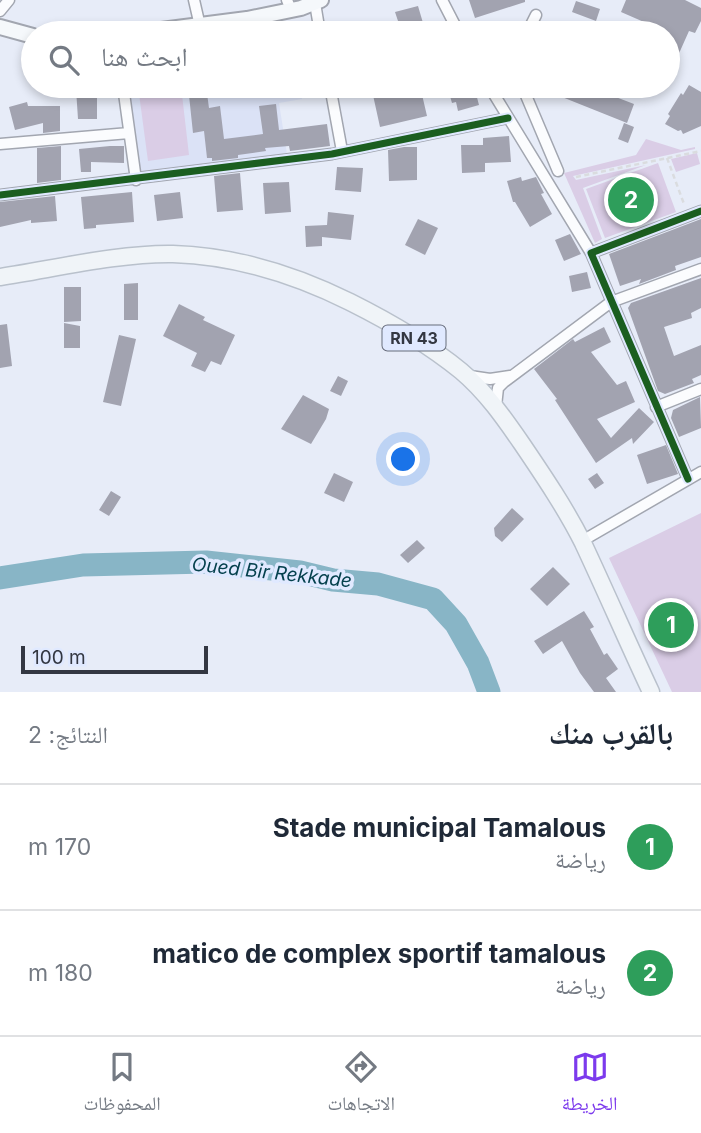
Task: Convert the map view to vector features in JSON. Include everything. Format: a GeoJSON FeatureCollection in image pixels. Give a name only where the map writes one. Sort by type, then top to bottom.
{"type":"FeatureCollection","features":[{"type":"Feature","properties":{"kind":"main road"},"geometry":{"type":"LineString","coordinates":[[222,21],[289,5],[318,2]]}},
{"type":"Feature","properties":{"kind":"main road"},"geometry":{"type":"LineString","coordinates":[[0,27],[21,33]]}},
{"type":"Feature","properties":{"kind":"main road","name":"RN 43"},"geometry":{"type":"LineString","coordinates":[[0,277],[135,256],[207,256],[252,264],[317,286],[385,319],[463,373],[496,406],[582,541],[651,692]]}},
{"type":"Feature","properties":{"kind":"street"},"geometry":{"type":"LineString","coordinates":[[0,11],[9,0]]}},
{"type":"Feature","properties":{"kind":"street"},"geometry":{"type":"LineString","coordinates":[[194,0],[200,21]]}},
{"type":"Feature","properties":{"kind":"street"},"geometry":{"type":"LineString","coordinates":[[442,0],[453,21]]}},
{"type":"Feature","properties":{"kind":"street"},"geometry":{"type":"LineString","coordinates":[[318,2],[319,21]]}},
{"type":"Feature","properties":{"kind":"street"},"geometry":{"type":"LineString","coordinates":[[533,21],[536,15]]}},
{"type":"Feature","properties":{"kind":"street"},"geometry":{"type":"LineString","coordinates":[[125,98],[136,180]]}},
{"type":"Feature","properties":{"kind":"street"},"geometry":{"type":"LineString","coordinates":[[332,98],[342,151]]}},
{"type":"Feature","properties":{"kind":"street"},"geometry":{"type":"LineString","coordinates":[[496,98],[590,253],[688,480]]}},
{"type":"Feature","properties":{"kind":"street"},"geometry":{"type":"LineString","coordinates":[[527,98],[558,171]]}},
{"type":"Feature","properties":{"kind":"street"},"geometry":{"type":"LineString","coordinates":[[0,195],[136,180],[342,151],[508,118]]}},
{"type":"Feature","properties":{"kind":"street"},"geometry":{"type":"LineString","coordinates":[[0,144],[129,133]]}},
{"type":"Feature","properties":{"kind":"street"},"geometry":{"type":"LineString","coordinates":[[590,253],[701,211]]}},
{"type":"Feature","properties":{"kind":"street"},"geometry":{"type":"LineString","coordinates":[[496,406],[498,388],[611,302],[701,269]]}},
{"type":"Feature","properties":{"kind":"street"},"geometry":{"type":"LineString","coordinates":[[463,373],[481,379],[500,379],[514,374]]}},
{"type":"Feature","properties":{"kind":"street"},"geometry":{"type":"LineString","coordinates":[[656,407],[701,389]]}},
{"type":"Feature","properties":{"kind":"street"},"geometry":{"type":"LineString","coordinates":[[582,541],[701,472]]}},
{"type":"Feature","properties":{"kind":"path"},"geometry":{"type":"LineString","coordinates":[[576,177],[701,151]]}},
{"type":"Feature","properties":{"kind":"path"},"geometry":{"type":"LineString","coordinates":[[667,158],[684,204]]}},
{"type":"Feature","properties":{"kind":"shaded area"},"geometry":{"type":"Polygon","coordinates":[[[130,98],[302,98],[279,103],[287,154],[141,175],[130,98]]]}},
{"type":"Feature","properties":{"kind":"shaded area"},"geometry":{"type":"Polygon","coordinates":[[[140,98],[182,98],[189,155],[148,161],[140,98]]]}},
{"type":"Feature","properties":{"kind":"shaded area"},"geometry":{"type":"Polygon","coordinates":[[[646,139],[681,150],[695,149],[573,176],[576,180],[646,165],[583,188],[602,239],[595,243],[564,173],[636,155],[646,139]]]}},
{"type":"Feature","properties":{"kind":"shaded area"},"geometry":{"type":"Polygon","coordinates":[[[697,153],[700,164],[676,172],[671,159],[697,153]]]}},
{"type":"Feature","properties":{"kind":"shaded area"},"geometry":{"type":"Polygon","coordinates":[[[658,163],[676,212],[605,238],[586,189],[658,163]]]}},
{"type":"Feature","properties":{"kind":"shaded area"},"geometry":{"type":"Polygon","coordinates":[[[701,513],[701,692],[672,692],[609,558],[701,513]]]}},
{"type":"Feature","properties":{"kind":"building"},"geometry":{"type":"Polygon","coordinates":[[[469,0],[525,0],[525,2],[475,18],[469,0]]]}},
{"type":"Feature","properties":{"kind":"building"},"geometry":{"type":"Polygon","coordinates":[[[626,0],[685,0],[701,8],[701,21],[695,33],[689,31],[680,51],[680,21],[642,21],[621,12],[626,0]]]}},
{"type":"Feature","properties":{"kind":"building"},"geometry":{"type":"Polygon","coordinates":[[[576,1],[600,9],[596,21],[572,12],[576,1]]]}},
{"type":"Feature","properties":{"kind":"building"},"geometry":{"type":"Polygon","coordinates":[[[418,6],[422,21],[398,21],[395,12],[418,6]]]}},
{"type":"Feature","properties":{"kind":"building"},"geometry":{"type":"Polygon","coordinates":[[[689,85],[701,92],[701,126],[683,134],[681,130],[665,124],[681,93],[683,95],[689,85]]]}},
{"type":"Feature","properties":{"kind":"building"},"geometry":{"type":"Polygon","coordinates":[[[77,98],[97,98],[97,119],[78,119],[77,98]]]}},
{"type":"Feature","properties":{"kind":"building"},"geometry":{"type":"Polygon","coordinates":[[[189,98],[208,98],[209,108],[220,106],[224,139],[263,134],[259,106],[276,104],[279,130],[327,124],[330,146],[290,151],[289,146],[265,148],[266,151],[238,155],[238,158],[212,161],[212,158],[207,158],[204,131],[193,133],[189,98]]]}},
{"type":"Feature","properties":{"kind":"building"},"geometry":{"type":"Polygon","coordinates":[[[374,98],[423,98],[427,116],[380,127],[374,98]]]}},
{"type":"Feature","properties":{"kind":"building"},"geometry":{"type":"Polygon","coordinates":[[[451,98],[477,98],[479,105],[458,111],[456,102],[452,103],[451,98]]]}},
{"type":"Feature","properties":{"kind":"building"},"geometry":{"type":"Polygon","coordinates":[[[564,98],[618,98],[634,104],[627,123],[564,98]]]}},
{"type":"Feature","properties":{"kind":"building"},"geometry":{"type":"Polygon","coordinates":[[[27,102],[28,106],[60,106],[60,131],[43,133],[43,123],[15,130],[9,107],[27,102]]]}},
{"type":"Feature","properties":{"kind":"building"},"geometry":{"type":"Polygon","coordinates":[[[624,123],[634,127],[628,143],[618,139],[624,123]]]}},
{"type":"Feature","properties":{"kind":"building"},"geometry":{"type":"Polygon","coordinates":[[[509,136],[511,162],[485,163],[485,172],[462,173],[461,145],[483,145],[483,138],[509,136]]]}},
{"type":"Feature","properties":{"kind":"building"},"geometry":{"type":"Polygon","coordinates":[[[61,146],[61,180],[37,183],[37,148],[61,146]]]}},
{"type":"Feature","properties":{"kind":"building"},"geometry":{"type":"Polygon","coordinates":[[[124,146],[124,163],[91,162],[91,172],[81,172],[79,149],[124,146]]]}},
{"type":"Feature","properties":{"kind":"building"},"geometry":{"type":"Polygon","coordinates":[[[417,147],[417,180],[389,181],[388,150],[417,147]]]}},
{"type":"Feature","properties":{"kind":"building"},"geometry":{"type":"Polygon","coordinates":[[[337,167],[363,168],[361,192],[335,190],[337,167]]]}},
{"type":"Feature","properties":{"kind":"building"},"geometry":{"type":"Polygon","coordinates":[[[240,173],[243,210],[217,212],[214,176],[240,173]]]}},
{"type":"Feature","properties":{"kind":"building"},"geometry":{"type":"Polygon","coordinates":[[[521,177],[522,181],[536,177],[544,193],[541,194],[552,214],[530,227],[513,202],[507,181],[521,177]]]}},
{"type":"Feature","properties":{"kind":"building"},"geometry":{"type":"Polygon","coordinates":[[[289,182],[291,212],[265,214],[263,183],[289,182]]]}},
{"type":"Feature","properties":{"kind":"building"},"geometry":{"type":"Polygon","coordinates":[[[132,192],[134,222],[96,225],[96,228],[84,229],[81,197],[132,192]]]}},
{"type":"Feature","properties":{"kind":"building"},"geometry":{"type":"Polygon","coordinates":[[[180,192],[183,218],[157,221],[154,195],[180,192]]]}},
{"type":"Feature","properties":{"kind":"building"},"geometry":{"type":"Polygon","coordinates":[[[55,196],[57,221],[31,223],[31,220],[0,227],[0,202],[55,196]]]}},
{"type":"Feature","properties":{"kind":"building"},"geometry":{"type":"Polygon","coordinates":[[[328,212],[354,215],[351,240],[322,237],[322,246],[306,247],[305,226],[327,225],[328,212]]]}},
{"type":"Feature","properties":{"kind":"building"},"geometry":{"type":"Polygon","coordinates":[[[418,219],[438,228],[425,255],[405,245],[418,219]]]}},
{"type":"Feature","properties":{"kind":"building"},"geometry":{"type":"Polygon","coordinates":[[[701,219],[701,257],[675,266],[676,270],[639,284],[641,279],[620,286],[609,254],[701,219]]]}},
{"type":"Feature","properties":{"kind":"building"},"geometry":{"type":"Polygon","coordinates":[[[570,234],[581,254],[564,261],[555,240],[570,234]]]}},
{"type":"Feature","properties":{"kind":"building"},"geometry":{"type":"Polygon","coordinates":[[[587,272],[591,288],[572,292],[569,276],[587,272]]]}},
{"type":"Feature","properties":{"kind":"building"},"geometry":{"type":"Polygon","coordinates":[[[701,278],[701,308],[691,313],[692,318],[664,327],[674,356],[701,345],[701,375],[692,379],[694,383],[665,394],[658,391],[628,308],[631,303],[701,278]]]}},
{"type":"Feature","properties":{"kind":"building"},"geometry":{"type":"Polygon","coordinates":[[[138,283],[138,320],[124,320],[124,284],[138,283]]]}},
{"type":"Feature","properties":{"kind":"building"},"geometry":{"type":"Polygon","coordinates":[[[64,287],[81,287],[81,321],[64,322],[64,287]]]}},
{"type":"Feature","properties":{"kind":"building"},"geometry":{"type":"Polygon","coordinates":[[[179,304],[205,317],[203,320],[235,335],[221,365],[211,361],[205,372],[191,366],[197,353],[163,336],[179,304]]]}},
{"type":"Feature","properties":{"kind":"building"},"geometry":{"type":"Polygon","coordinates":[[[64,323],[80,326],[80,348],[64,348],[64,323]]]}},
{"type":"Feature","properties":{"kind":"building"},"geometry":{"type":"Polygon","coordinates":[[[7,324],[12,366],[0,368],[0,325],[7,324]]]}},
{"type":"Feature","properties":{"kind":"building"},"geometry":{"type":"Polygon","coordinates":[[[604,327],[611,342],[591,352],[617,385],[626,381],[635,402],[597,419],[611,438],[639,408],[654,422],[633,444],[632,438],[596,463],[555,400],[557,399],[534,369],[573,339],[575,342],[604,327]]]}},
{"type":"Feature","properties":{"kind":"building"},"geometry":{"type":"Polygon","coordinates":[[[119,335],[136,339],[121,406],[103,402],[119,335]]]}},
{"type":"Feature","properties":{"kind":"building"},"geometry":{"type":"Polygon","coordinates":[[[338,376],[348,381],[341,396],[330,391],[338,376]]]}},
{"type":"Feature","properties":{"kind":"building"},"geometry":{"type":"Polygon","coordinates":[[[303,395],[329,409],[311,444],[281,429],[303,395]]]}},
{"type":"Feature","properties":{"kind":"building"},"geometry":{"type":"Polygon","coordinates":[[[700,397],[701,428],[679,437],[671,418],[673,410],[700,397]]]}},
{"type":"Feature","properties":{"kind":"building"},"geometry":{"type":"Polygon","coordinates":[[[666,445],[678,474],[647,484],[637,455],[666,445]]]}},
{"type":"Feature","properties":{"kind":"building"},"geometry":{"type":"Polygon","coordinates":[[[334,473],[353,482],[344,502],[324,493],[334,473]]]}},
{"type":"Feature","properties":{"kind":"building"},"geometry":{"type":"Polygon","coordinates":[[[597,473],[604,483],[595,489],[588,479],[597,473]]]}},
{"type":"Feature","properties":{"kind":"building"},"geometry":{"type":"Polygon","coordinates":[[[111,491],[121,497],[109,516],[99,510],[111,491]]]}},
{"type":"Feature","properties":{"kind":"building"},"geometry":{"type":"Polygon","coordinates":[[[512,508],[524,519],[502,542],[495,536],[494,528],[512,508]]]}},
{"type":"Feature","properties":{"kind":"building"},"geometry":{"type":"Polygon","coordinates":[[[417,540],[425,548],[408,563],[400,555],[417,540]]]}},
{"type":"Feature","properties":{"kind":"building"},"geometry":{"type":"Polygon","coordinates":[[[553,567],[570,584],[547,606],[530,589],[553,567]]]}},
{"type":"Feature","properties":{"kind":"building"},"geometry":{"type":"Polygon","coordinates":[[[584,611],[594,627],[590,629],[604,655],[607,653],[618,669],[606,678],[616,692],[594,692],[562,641],[543,654],[534,641],[584,611]]]}},
{"type":"Feature","properties":{"kind":"waterway","name":"Oued Bir Rekkade"},"geometry":{"type":"LineString","coordinates":[[0,578],[83,565],[206,562],[378,584],[433,599],[456,624],[478,663],[489,692]]}},
{"type":"Feature","properties":{"kind":"cycle path"},"geometry":{"type":"LineString","coordinates":[[0,195],[332,154],[508,118]]}},
{"type":"Feature","properties":{"kind":"cycle path"},"geometry":{"type":"LineString","coordinates":[[688,479],[591,253],[701,211]]}},
{"type":"Feature","properties":{"kind":"place","name":"matico de complex sportif tamalous"},"geometry":{"type":"Point","coordinates":[631,200]}},
{"type":"Feature","properties":{"kind":"place","name":"Stade municipal Tamalous"},"geometry":{"type":"Point","coordinates":[671,625]}}]}
